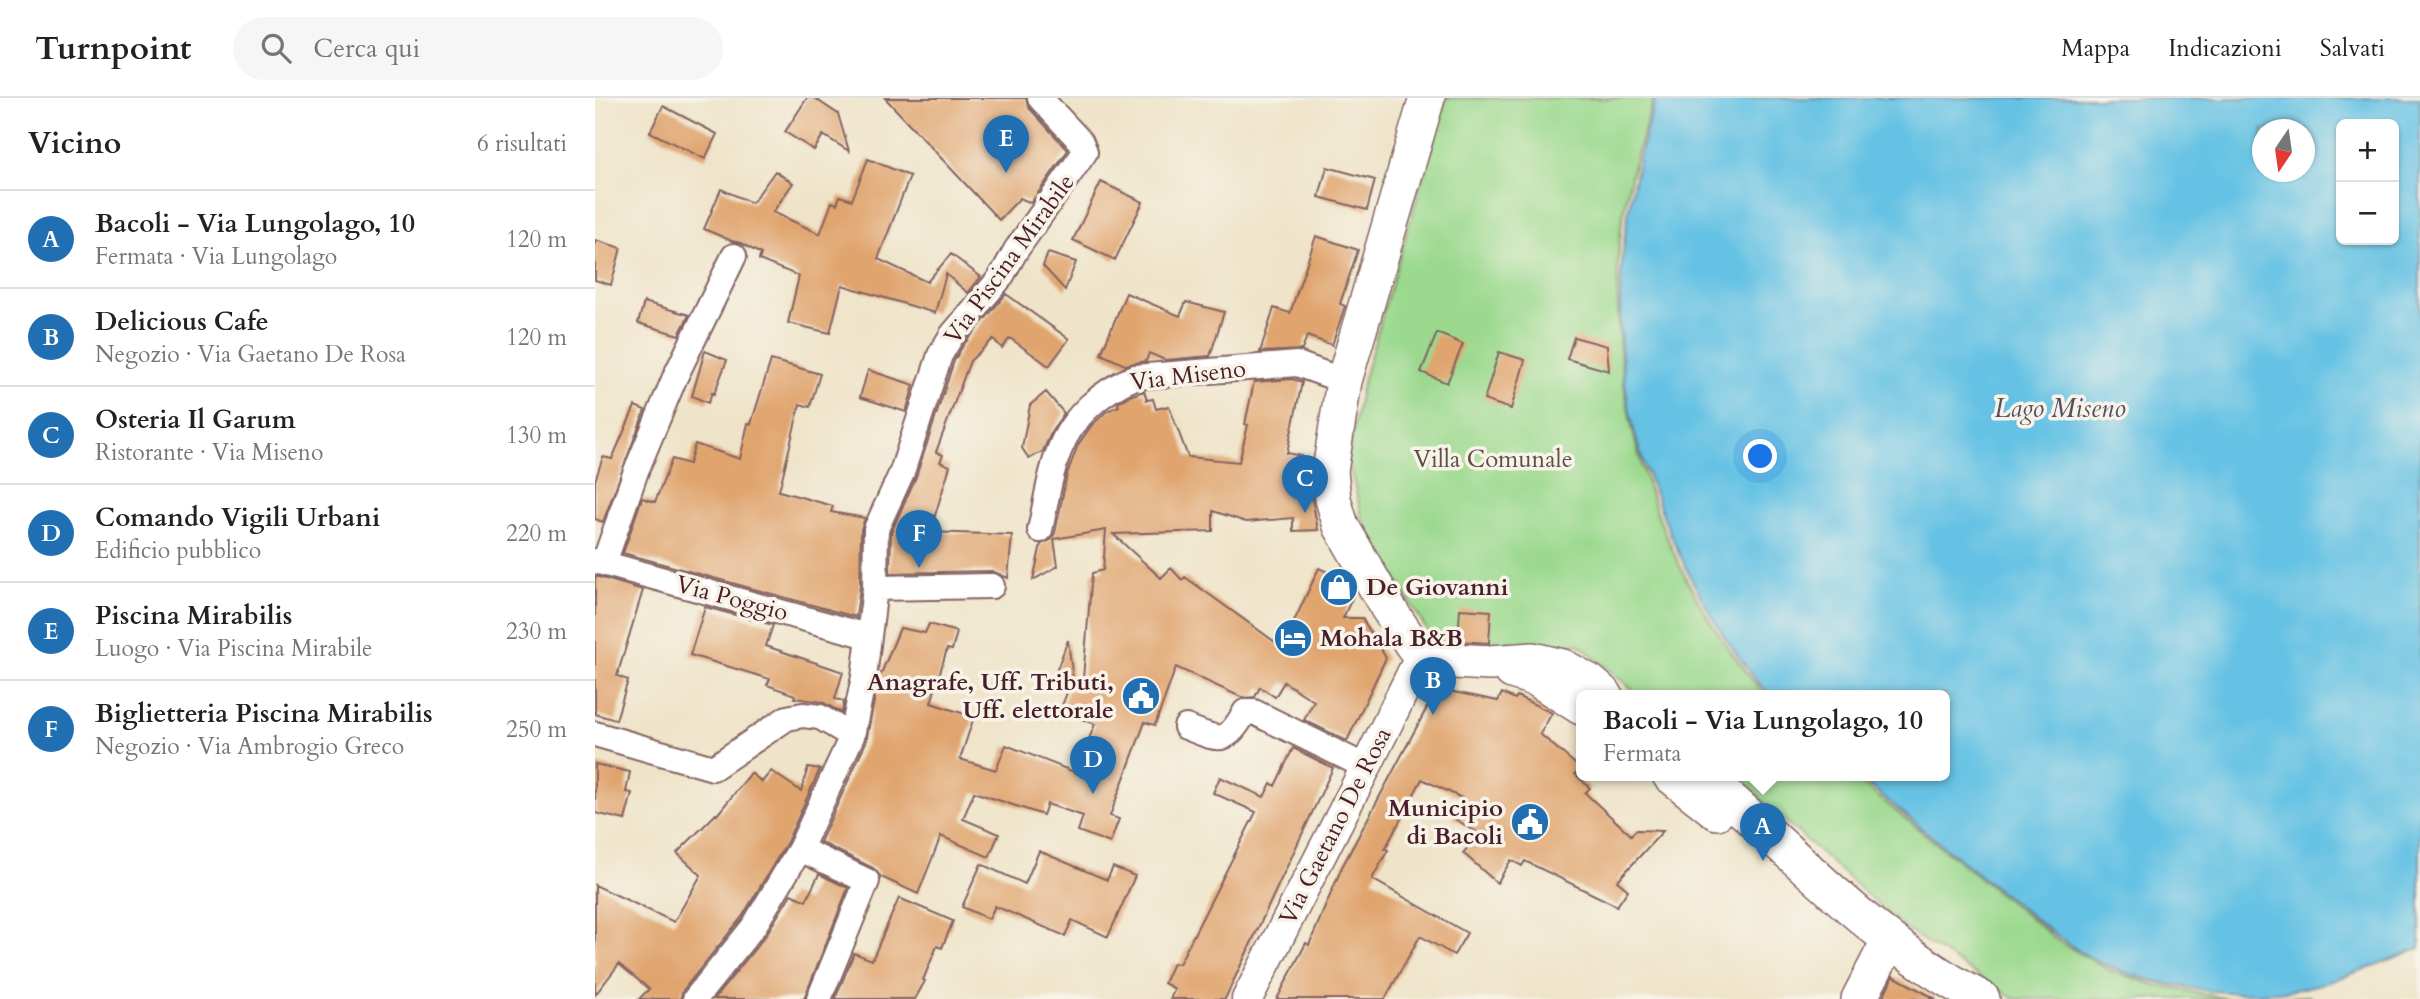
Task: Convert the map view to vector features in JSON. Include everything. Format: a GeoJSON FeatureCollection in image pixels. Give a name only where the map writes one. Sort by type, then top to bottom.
{"type":"FeatureCollection","features":[{"type":"Feature","properties":{"kind":"main road"},"geometry":{"type":"LineString","coordinates":[[1427,98],[1344,381],[1330,471],[1333,499],[1341,526],[1388,608],[1414,647],[1422,653],[1454,661],[1489,663],[1533,660],[1563,667],[1599,690]]}},
{"type":"Feature","properties":{"kind":"main road"},"geometry":{"type":"LineString","coordinates":[[1489,663],[1537,680],[1576,704]]}},
{"type":"Feature","properties":{"kind":"main road"},"geometry":{"type":"LineString","coordinates":[[1678,781],[1842,902]]}},
{"type":"Feature","properties":{"kind":"main road"},"geometry":{"type":"LineString","coordinates":[[1709,781],[1749,814],[1842,902],[1889,941],[1960,988],[1982,999]]}},
{"type":"Feature","properties":{"kind":"main road"},"geometry":{"type":"LineString","coordinates":[[1859,999],[1889,941]]}},
{"type":"Feature","properties":{"kind":"street","name":"Via Piscina Mirabile"},"geometry":{"type":"LineString","coordinates":[[695,999],[754,926],[800,849],[852,736],[864,677],[875,587],[876,528],[902,472],[940,355],[952,335],[1001,277],[1016,250],[1086,152],[1081,142],[1040,98]]}},
{"type":"Feature","properties":{"kind":"street"},"geometry":{"type":"LineString","coordinates":[[600,562],[675,377],[734,256]]}},
{"type":"Feature","properties":{"kind":"street","name":"Via Miseno"},"geometry":{"type":"LineString","coordinates":[[1040,530],[1059,451],[1070,430],[1089,405],[1112,387],[1135,377],[1297,364],[1344,381]]}},
{"type":"Feature","properties":{"kind":"street","name":"Via Poggio"},"geometry":{"type":"LineString","coordinates":[[600,562],[868,636]]}},
{"type":"Feature","properties":{"kind":"street"},"geometry":{"type":"LineString","coordinates":[[875,587],[992,586]]}},
{"type":"Feature","properties":{"kind":"street","name":"Via Gaetano De Rosa"},"geometry":{"type":"LineString","coordinates":[[1247,999],[1422,653]]}},
{"type":"Feature","properties":{"kind":"street"},"geometry":{"type":"LineString","coordinates":[[1186,727],[1213,738],[1223,737],[1232,733],[1245,712],[1254,712],[1366,768]]}},
{"type":"Feature","properties":{"kind":"street"},"geometry":{"type":"LineString","coordinates":[[595,734],[713,768],[787,718],[803,715],[820,717],[852,736]]}},
{"type":"Feature","properties":{"kind":"street"},"geometry":{"type":"LineString","coordinates":[[800,849],[867,881],[819,999]]}},
{"type":"Feature","properties":{"kind":"green space","name":"Villa Comunale"},"geometry":{"type":"Polygon","coordinates":[[[1446,98],[1654,98],[1630,179],[1619,242],[1618,322],[1634,437],[1650,493],[1671,548],[1698,600],[1729,649],[1761,690],[1633,690],[1579,644],[1435,644],[1364,524],[1348,460],[1361,388],[1446,98]]]}},
{"type":"Feature","properties":{"kind":"green space"},"geometry":{"type":"Polygon","coordinates":[[[1741,781],[1859,781],[2060,942],[2109,970],[2155,985],[2229,999],[2014,999],[1904,928],[1741,781]]]}},
{"type":"Feature","properties":{"kind":"green space"},"geometry":{"type":"Polygon","coordinates":[[[2311,996],[2312,999],[2229,999],[2311,996]]]}},
{"type":"Feature","properties":{"kind":"water","name":"Lago Miseno"},"geometry":{"type":"Polygon","coordinates":[[[1656,98],[2420,98],[2420,948],[2358,972],[2294,990],[2220,992],[2142,978],[2097,961],[2074,948],[1864,781],[1950,781],[1950,690],[1765,690],[1737,655],[1686,569],[1639,448],[1628,404],[1622,360],[1621,272],[1633,184],[1656,98]]]}},
{"type":"Feature","properties":{"kind":"building"},"geometry":{"type":"Polygon","coordinates":[[[807,98],[814,98],[838,114],[849,151],[823,135],[814,150],[785,132],[807,98]]]}},
{"type":"Feature","properties":{"kind":"building"},"geometry":{"type":"Polygon","coordinates":[[[885,98],[1026,98],[1029,108],[1068,150],[1031,203],[1020,198],[999,220],[885,98]]]}},
{"type":"Feature","properties":{"kind":"building"},"geometry":{"type":"Polygon","coordinates":[[[663,106],[717,134],[705,159],[650,132],[663,106]]]}},
{"type":"Feature","properties":{"kind":"building"},"geometry":{"type":"Polygon","coordinates":[[[868,159],[910,176],[878,259],[927,282],[951,254],[981,277],[968,293],[946,274],[935,313],[842,285],[830,333],[788,323],[799,276],[759,260],[761,254],[741,243],[704,229],[721,189],[752,203],[775,171],[793,183],[773,212],[820,234],[832,202],[837,204],[840,196],[852,200],[868,159]]]}},
{"type":"Feature","properties":{"kind":"building"},"geometry":{"type":"Polygon","coordinates":[[[1327,167],[1375,180],[1367,210],[1319,197],[1327,167]]]}},
{"type":"Feature","properties":{"kind":"building"},"geometry":{"type":"Polygon","coordinates":[[[1101,182],[1143,202],[1115,260],[1073,240],[1101,182]]]}},
{"type":"Feature","properties":{"kind":"building"},"geometry":{"type":"Polygon","coordinates":[[[1316,236],[1358,250],[1340,304],[1345,306],[1332,345],[1307,336],[1302,350],[1260,352],[1274,308],[1290,313],[1316,236]]]}},
{"type":"Feature","properties":{"kind":"building"},"geometry":{"type":"Polygon","coordinates":[[[595,240],[621,248],[611,285],[595,280],[595,240]]]}},
{"type":"Feature","properties":{"kind":"building"},"geometry":{"type":"Polygon","coordinates":[[[1048,253],[1076,262],[1065,290],[1043,266],[1048,253]]]}},
{"type":"Feature","properties":{"kind":"building"},"geometry":{"type":"Polygon","coordinates":[[[1126,293],[1180,316],[1186,302],[1224,312],[1210,356],[1165,360],[1149,353],[1146,361],[1125,365],[1101,354],[1126,293]]]}},
{"type":"Feature","properties":{"kind":"building"},"geometry":{"type":"Polygon","coordinates":[[[1006,294],[1069,339],[1049,366],[1010,338],[1002,348],[993,339],[970,361],[936,452],[943,455],[940,462],[950,466],[930,532],[1012,535],[1008,578],[992,571],[890,573],[891,532],[916,477],[954,361],[964,344],[1006,294]]]}},
{"type":"Feature","properties":{"kind":"building"},"geometry":{"type":"Polygon","coordinates":[[[644,302],[689,315],[679,335],[638,323],[644,302]]]}},
{"type":"Feature","properties":{"kind":"building"},"geometry":{"type":"Polygon","coordinates":[[[1437,333],[1463,344],[1447,383],[1421,372],[1437,333]]]}},
{"type":"Feature","properties":{"kind":"building"},"geometry":{"type":"Polygon","coordinates":[[[1574,337],[1607,346],[1609,371],[1567,359],[1574,337]]]}},
{"type":"Feature","properties":{"kind":"building"},"geometry":{"type":"Polygon","coordinates":[[[705,351],[727,360],[708,403],[692,396],[705,351]]]}},
{"type":"Feature","properties":{"kind":"building"},"geometry":{"type":"Polygon","coordinates":[[[1499,352],[1525,360],[1511,409],[1484,400],[1499,352]]]}},
{"type":"Feature","properties":{"kind":"building"},"geometry":{"type":"Polygon","coordinates":[[[771,360],[820,374],[810,407],[800,404],[779,491],[833,506],[831,512],[865,518],[861,529],[860,587],[856,617],[623,553],[642,498],[655,502],[672,459],[689,464],[695,444],[740,459],[748,423],[751,424],[771,360]]]}},
{"type":"Feature","properties":{"kind":"building"},"geometry":{"type":"Polygon","coordinates":[[[868,370],[914,385],[906,412],[860,397],[868,370]]]}},
{"type":"Feature","properties":{"kind":"building"},"geometry":{"type":"Polygon","coordinates":[[[1292,379],[1302,382],[1287,453],[1302,456],[1294,492],[1311,493],[1318,530],[1293,531],[1293,518],[1246,522],[1213,511],[1213,531],[1113,534],[1161,578],[1171,568],[1182,580],[1185,577],[1282,647],[1319,568],[1337,576],[1333,587],[1353,596],[1343,618],[1362,618],[1386,658],[1347,741],[1304,720],[1314,701],[1284,682],[1275,697],[1260,687],[1255,697],[1243,698],[1176,667],[1155,725],[1145,722],[1110,816],[1119,819],[1110,843],[1078,831],[1083,816],[1047,804],[1043,815],[974,792],[963,819],[999,834],[989,857],[941,836],[918,894],[881,877],[873,868],[820,842],[866,742],[878,681],[900,628],[925,633],[929,624],[957,632],[952,650],[947,649],[931,703],[974,717],[960,759],[996,770],[1006,745],[1084,776],[1096,742],[1089,739],[1095,724],[1060,711],[1068,690],[1082,690],[1092,573],[1103,570],[1106,530],[1054,539],[1058,566],[1033,580],[1041,544],[1051,540],[1055,533],[1067,474],[1078,445],[1091,426],[1107,411],[1119,406],[1118,403],[1130,396],[1144,391],[1147,400],[1153,399],[1156,409],[1169,406],[1188,457],[1239,462],[1254,382],[1292,379]]]}},
{"type":"Feature","properties":{"kind":"building"},"geometry":{"type":"Polygon","coordinates":[[[1046,392],[1064,413],[1043,451],[1029,459],[1022,448],[1030,405],[1046,392]]]}},
{"type":"Feature","properties":{"kind":"building"},"geometry":{"type":"Polygon","coordinates":[[[635,406],[645,410],[603,522],[595,519],[595,481],[603,457],[612,459],[635,406]]]}},
{"type":"Feature","properties":{"kind":"building"},"geometry":{"type":"Polygon","coordinates":[[[595,576],[643,590],[617,676],[628,680],[616,720],[595,714],[595,576]]]}},
{"type":"Feature","properties":{"kind":"building"},"geometry":{"type":"Polygon","coordinates":[[[705,607],[773,625],[766,646],[843,672],[835,699],[844,701],[842,713],[822,702],[794,698],[795,695],[767,685],[770,679],[690,655],[705,607]]]}},
{"type":"Feature","properties":{"kind":"building"},"geometry":{"type":"Polygon","coordinates":[[[1460,609],[1491,611],[1489,643],[1458,641],[1460,609]]]}},
{"type":"Feature","properties":{"kind":"building"},"geometry":{"type":"Polygon","coordinates":[[[1068,640],[1074,688],[1053,680],[1068,640]]]}},
{"type":"Feature","properties":{"kind":"building"},"geometry":{"type":"Polygon","coordinates":[[[1444,690],[1498,701],[1502,693],[1515,699],[1517,696],[1552,713],[1540,734],[1576,765],[1576,781],[1582,781],[1590,788],[1585,793],[1631,835],[1636,830],[1663,831],[1617,881],[1628,890],[1617,906],[1525,861],[1522,866],[1511,860],[1497,883],[1463,853],[1480,834],[1453,818],[1464,799],[1422,779],[1372,879],[1467,933],[1454,955],[1420,936],[1385,999],[1277,999],[1306,943],[1309,945],[1342,867],[1430,702],[1444,690]]]}},
{"type":"Feature","properties":{"kind":"building"},"geometry":{"type":"Polygon","coordinates":[[[1293,748],[1333,768],[1225,999],[1170,999],[1175,989],[1164,983],[1173,963],[1179,964],[1256,812],[1213,793],[1220,777],[1264,797],[1271,783],[1275,786],[1293,748]]]}},
{"type":"Feature","properties":{"kind":"building"},"geometry":{"type":"Polygon","coordinates":[[[595,764],[630,772],[626,792],[632,793],[625,820],[595,813],[595,764]]]}},
{"type":"Feature","properties":{"kind":"building"},"geometry":{"type":"Polygon","coordinates":[[[808,767],[820,769],[787,842],[742,917],[683,990],[680,999],[639,999],[649,989],[619,964],[595,995],[595,885],[674,922],[701,875],[677,853],[717,815],[751,773],[762,782],[771,771],[801,791],[808,767]]]}},
{"type":"Feature","properties":{"kind":"building"},"geometry":{"type":"Polygon","coordinates":[[[1039,851],[1107,880],[1113,867],[1135,876],[1108,937],[1072,920],[1065,936],[995,906],[989,919],[962,907],[981,864],[1025,884],[1039,851]]]}},
{"type":"Feature","properties":{"kind":"building"},"geometry":{"type":"Polygon","coordinates":[[[819,874],[848,888],[804,999],[714,999],[766,935],[791,894],[806,901],[819,874]]]}},
{"type":"Feature","properties":{"kind":"building"},"geometry":{"type":"Polygon","coordinates":[[[899,898],[953,921],[942,948],[937,946],[923,980],[925,981],[915,999],[835,999],[854,953],[872,960],[899,898]]]}},
{"type":"Feature","properties":{"kind":"building"},"geometry":{"type":"Polygon","coordinates":[[[1893,976],[1936,999],[1882,999],[1893,976]]]}},
{"type":"Feature","properties":{"kind":"place","name":"Piscina Mirabilis"},"geometry":{"type":"Point","coordinates":[1006,173]}},
{"type":"Feature","properties":{"kind":"place","name":"Osteria Il Garum"},"geometry":{"type":"Point","coordinates":[1305,513]}},
{"type":"Feature","properties":{"kind":"place","name":"Biglietteria Piscina Mirabilis"},"geometry":{"type":"Point","coordinates":[919,568]}},
{"type":"Feature","properties":{"kind":"place","name":"De Giovanni"},"geometry":{"type":"Point","coordinates":[1339,587]}},
{"type":"Feature","properties":{"kind":"place","name":"Mohala B&B"},"geometry":{"type":"Point","coordinates":[1293,638]}},
{"type":"Feature","properties":{"kind":"place","name":"Anagrafe, Uff. Tributi, Uff. elettorale"},"geometry":{"type":"Point","coordinates":[1141,696]}},
{"type":"Feature","properties":{"kind":"place","name":"Delicious Cafe"},"geometry":{"type":"Point","coordinates":[1433,715]}},
{"type":"Feature","properties":{"kind":"place","name":"Comando Vigili Urbani"},"geometry":{"type":"Point","coordinates":[1093,794]}},
{"type":"Feature","properties":{"kind":"place","name":"Municipio di Bacoli"},"geometry":{"type":"Point","coordinates":[1530,822]}},
{"type":"Feature","properties":{"kind":"place","name":"Bacoli - Via Lungolago, 10"},"geometry":{"type":"Point","coordinates":[1763,861]}}]}
